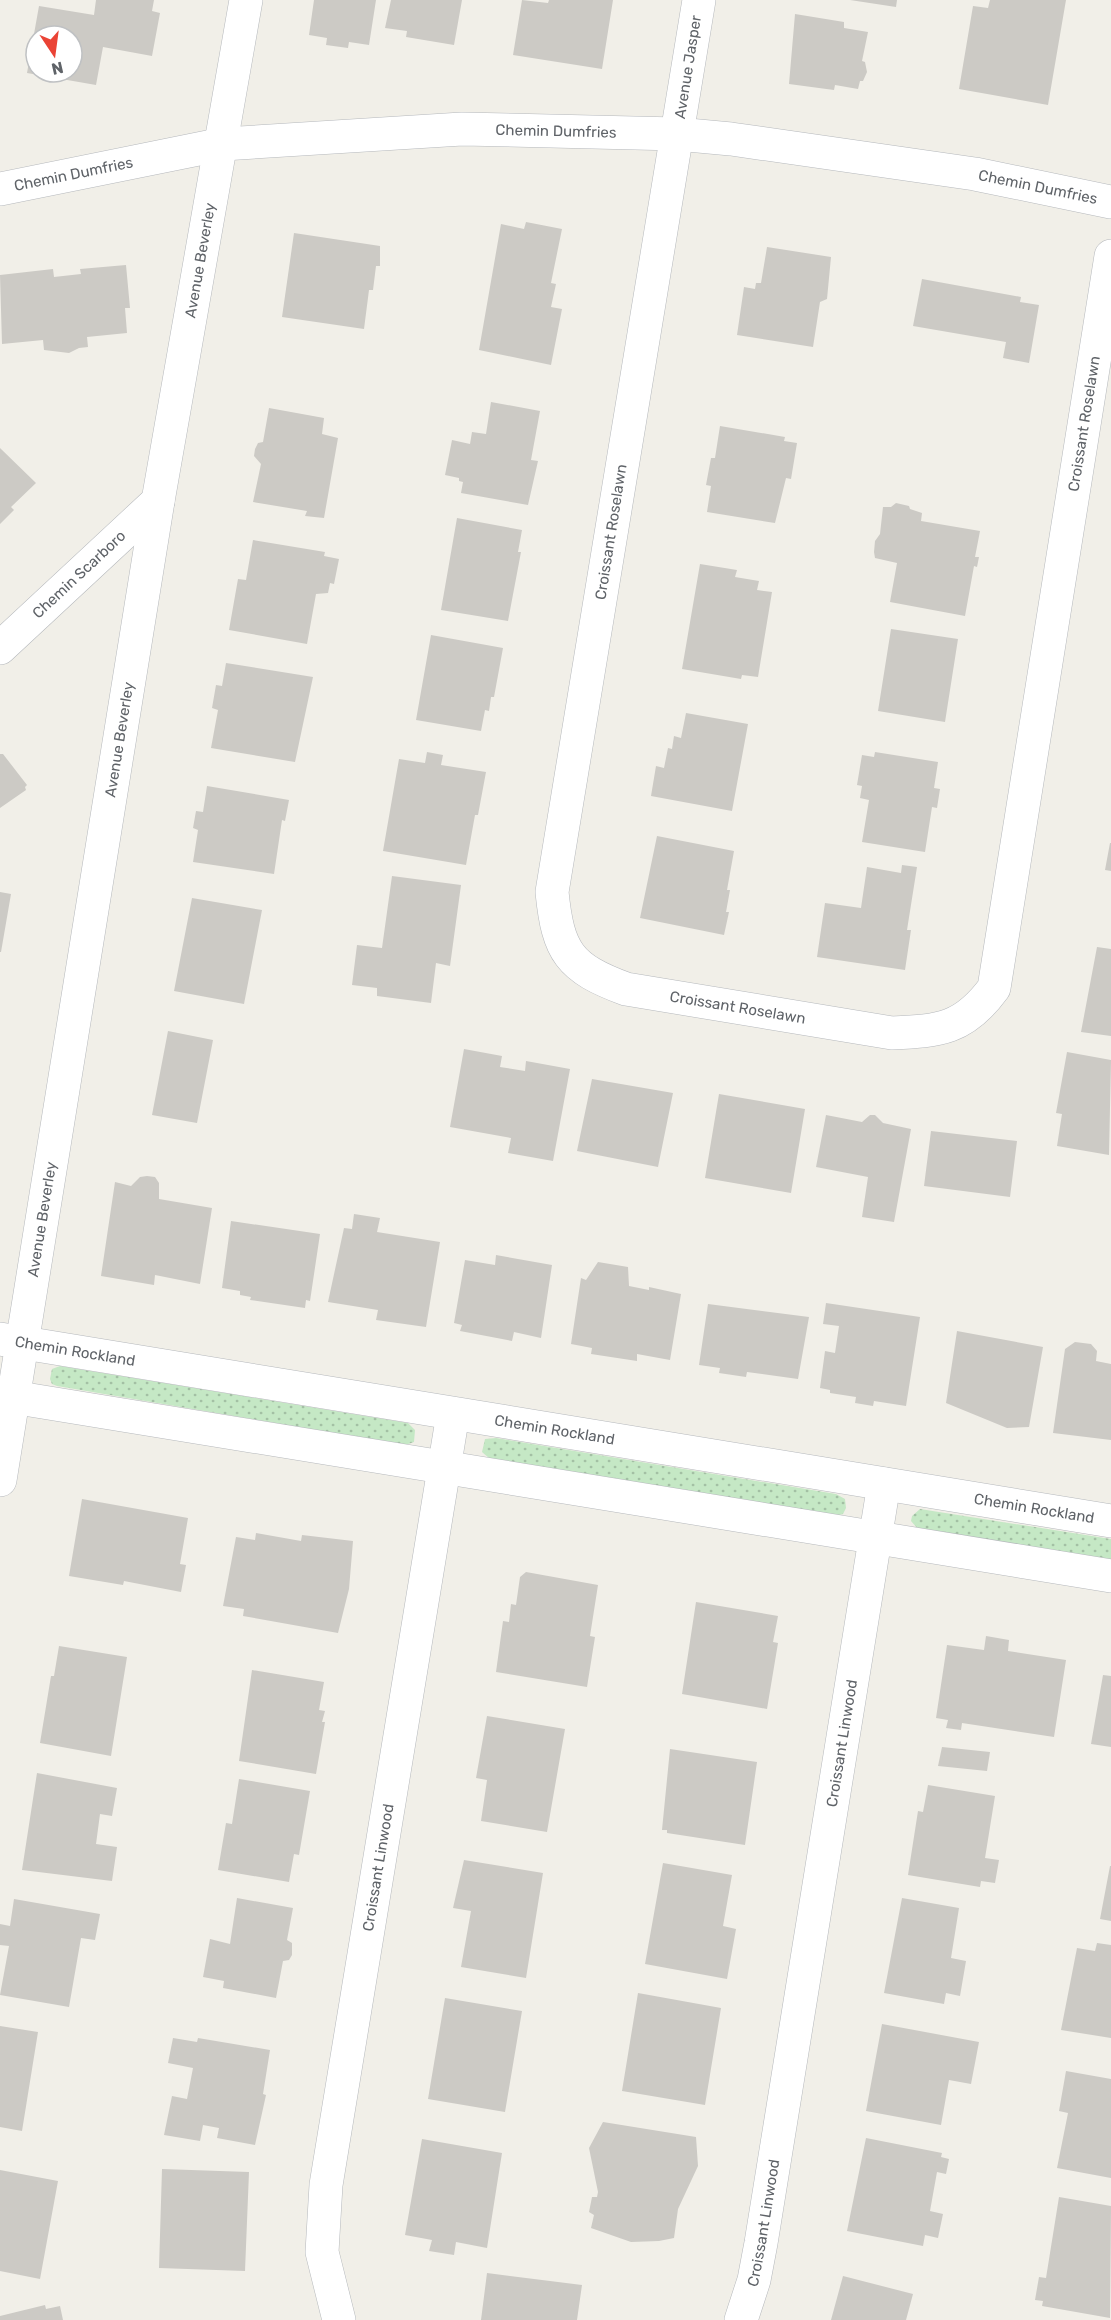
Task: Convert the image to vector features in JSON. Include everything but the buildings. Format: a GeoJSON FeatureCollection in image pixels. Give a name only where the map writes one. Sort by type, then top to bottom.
{"type":"FeatureCollection","features":[{"type":"Feature","properties":{"kind":"street","name":"Avenue Beverley"},"geometry":{"type":"LineString","coordinates":[[0,1480],[11,1340],[223,144],[246,0]]}},
{"type":"Feature","properties":{"kind":"street","name":"Avenue Jasper"},"geometry":{"type":"LineString","coordinates":[[677,134],[699,0]]}},
{"type":"Feature","properties":{"kind":"street","name":"Chemin Dumfries"},"geometry":{"type":"LineString","coordinates":[[0,189],[223,144],[462,129],[677,134],[731,139],[964,172],[1111,202]]}},
{"type":"Feature","properties":{"kind":"street","name":"Croissant Roselawn"},"geometry":{"type":"LineString","coordinates":[[677,134],[552,892],[555,928],[570,958],[593,977],[626,989],[892,1033],[929,1032],[958,1023],[980,1007],[994,988],[1111,256]]}},
{"type":"Feature","properties":{"kind":"street","name":"Chemin Scarboro"},"geometry":{"type":"LineString","coordinates":[[0,648],[158,501]]}},
{"type":"Feature","properties":{"kind":"street","name":"Chemin Rockland"},"geometry":{"type":"LineString","coordinates":[[11,1340],[1111,1521]]}},
{"type":"Feature","properties":{"kind":"street"},"geometry":{"type":"LineString","coordinates":[[7,1396],[1111,1576]]}},
{"type":"Feature","properties":{"kind":"street","name":"Croissant Linwood"},"geometry":{"type":"LineString","coordinates":[[339,2320],[322,2252],[326,2185],[453,1414]]}},
{"type":"Feature","properties":{"kind":"street","name":"Croissant Linwood"},"geometry":{"type":"LineString","coordinates":[[741,2320],[754,2280],[761,2243],[884,1484]]}},
{"type":"Feature","properties":{"kind":"green space"},"geometry":{"type":"Polygon","coordinates":[[[60,1366],[408,1423],[415,1430],[414,1442],[405,1445],[57,1386],[52,1384],[50,1379],[52,1369],[60,1366]]]}},
{"type":"Feature","properties":{"kind":"green space"},"geometry":{"type":"Polygon","coordinates":[[[496,1438],[836,1494],[845,1499],[846,1508],[843,1514],[835,1516],[489,1458],[482,1452],[485,1439],[496,1438]]]}},
{"type":"Feature","properties":{"kind":"green space"},"geometry":{"type":"Polygon","coordinates":[[[920,1509],[1111,1539],[1111,1560],[918,1529],[911,1521],[912,1516],[920,1509]]]}}]}
